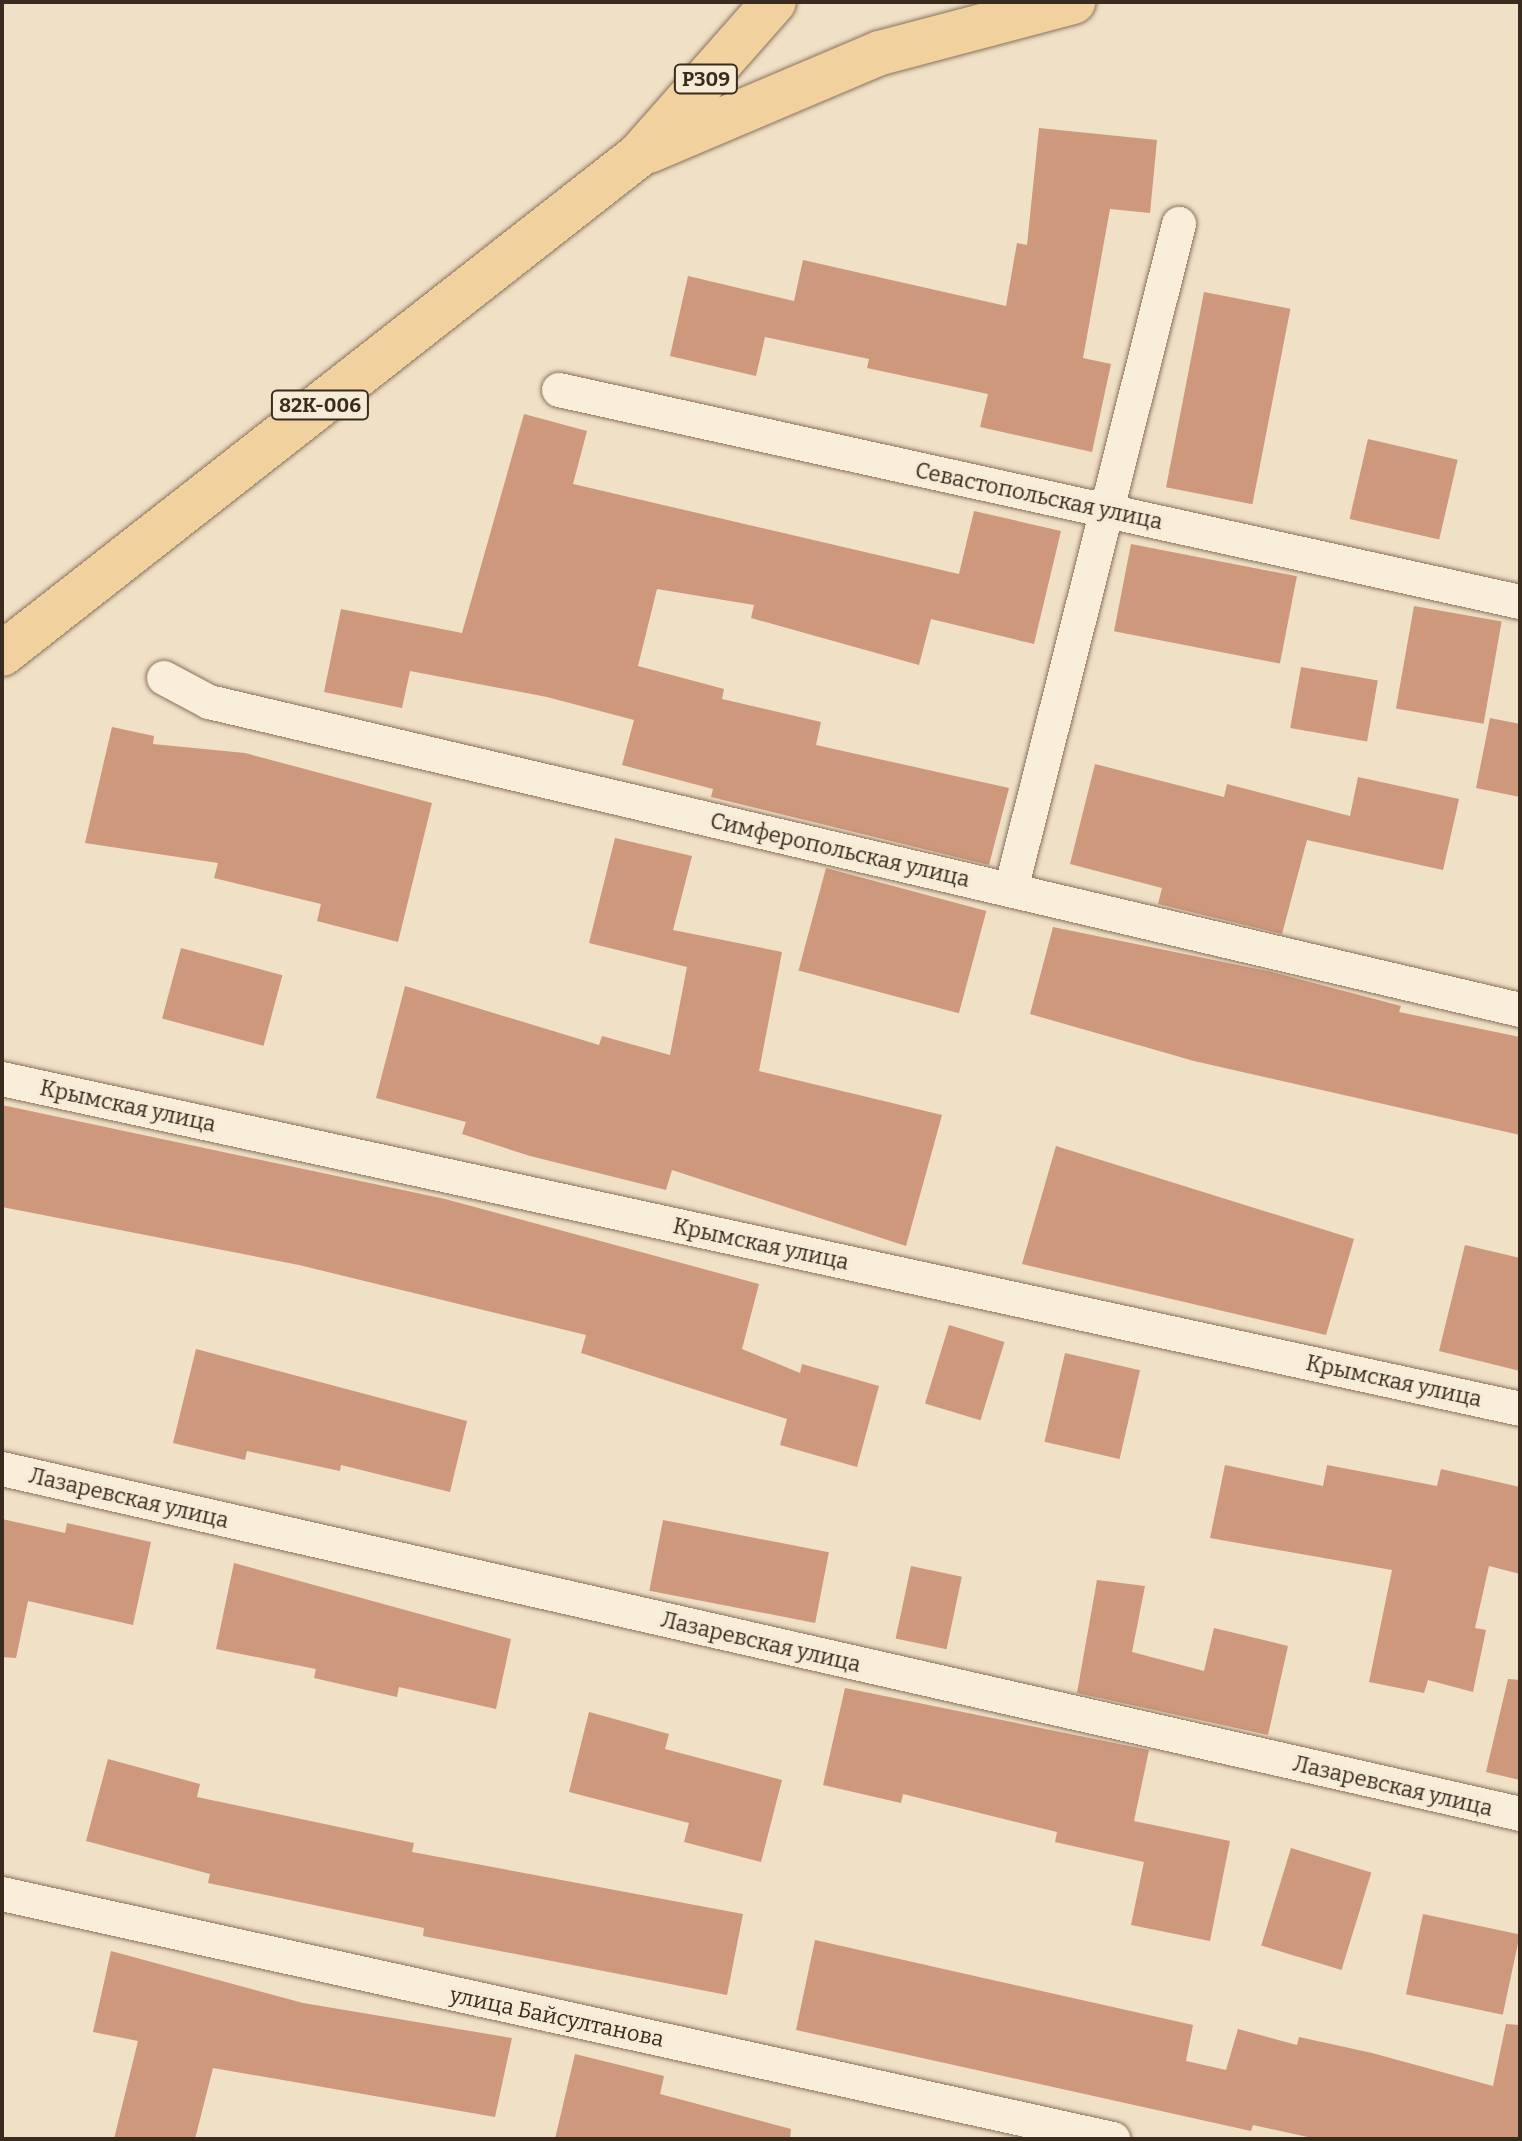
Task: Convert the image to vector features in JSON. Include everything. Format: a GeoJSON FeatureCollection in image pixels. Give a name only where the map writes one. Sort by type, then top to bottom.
{"type":"FeatureCollection","features":[{"type":"Feature","properties":{"kind":"main road","name":"Р309"},"geometry":{"type":"LineString","coordinates":[[639,155],[774,2]]}},
{"type":"Feature","properties":{"kind":"main road","name":"82К-006"},"geometry":{"type":"LineString","coordinates":[[2,654],[639,155],[880,53],[1073,2]]}},
{"type":"Feature","properties":{"kind":"street"},"geometry":{"type":"LineString","coordinates":[[1011,890],[1179,224]]}},
{"type":"Feature","properties":{"kind":"street","name":"Севастопольская улица"},"geometry":{"type":"LineString","coordinates":[[559,390],[1520,602]]}},
{"type":"Feature","properties":{"kind":"street","name":"Симферопольская улица"},"geometry":{"type":"LineString","coordinates":[[164,678],[209,702],[1520,1010]]}},
{"type":"Feature","properties":{"kind":"street","name":"Крымская улица"},"geometry":{"type":"LineString","coordinates":[[2,1079],[1520,1409]]}},
{"type":"Feature","properties":{"kind":"street","name":"Лазаревская улица"},"geometry":{"type":"LineString","coordinates":[[2,1469],[1520,1814]]}},
{"type":"Feature","properties":{"kind":"street","name":"улица Байсултанова"},"geometry":{"type":"LineString","coordinates":[[2,1894],[1113,2139]]}},
{"type":"Feature","properties":{"kind":"building"},"geometry":{"type":"Polygon","coordinates":[[[1039,128],[1157,140],[1150,213],[1110,209],[1083,358],[1111,364],[1092,452],[980,427],[988,394],[867,368],[869,359],[765,337],[756,376],[670,356],[688,276],[794,301],[803,260],[1006,306],[1017,243],[1027,245],[1039,128]]]}},
{"type":"Feature","properties":{"kind":"building"},"geometry":{"type":"Polygon","coordinates":[[[1204,292],[1290,309],[1252,504],[1166,487],[1204,292]]]}},
{"type":"Feature","properties":{"kind":"building"},"geometry":{"type":"Polygon","coordinates":[[[524,414],[587,431],[573,484],[959,574],[974,511],[1061,531],[1034,644],[931,619],[919,665],[751,618],[754,605],[657,589],[638,666],[724,689],[722,699],[821,722],[816,745],[1009,788],[989,865],[711,797],[713,789],[622,765],[634,720],[547,697],[410,671],[402,708],[324,692],[341,609],[462,633],[524,414]]]}},
{"type":"Feature","properties":{"kind":"building"},"geometry":{"type":"Polygon","coordinates":[[[1368,439],[1458,460],[1439,540],[1350,519],[1368,439]]]}},
{"type":"Feature","properties":{"kind":"building"},"geometry":{"type":"Polygon","coordinates":[[[1131,544],[1297,576],[1280,664],[1114,631],[1131,544]]]}},
{"type":"Feature","properties":{"kind":"building"},"geometry":{"type":"Polygon","coordinates":[[[1414,606],[1502,621],[1484,724],[1396,708],[1414,606]]]}},
{"type":"Feature","properties":{"kind":"building"},"geometry":{"type":"Polygon","coordinates":[[[1301,667],[1378,681],[1367,742],[1290,728],[1301,667]]]}},
{"type":"Feature","properties":{"kind":"building"},"geometry":{"type":"Polygon","coordinates":[[[1490,718],[1520,724],[1520,797],[1476,788],[1490,718]]]}},
{"type":"Feature","properties":{"kind":"building"},"geometry":{"type":"Polygon","coordinates":[[[112,727],[154,736],[153,744],[245,753],[432,803],[398,942],[317,921],[321,904],[214,878],[218,863],[85,843],[112,727]]]}},
{"type":"Feature","properties":{"kind":"building"},"geometry":{"type":"Polygon","coordinates":[[[1095,764],[1224,797],[1227,784],[1350,816],[1358,777],[1459,799],[1443,870],[1307,840],[1282,934],[1158,904],[1162,888],[1070,864],[1095,764]]]}},
{"type":"Feature","properties":{"kind":"building"},"geometry":{"type":"Polygon","coordinates":[[[615,838],[692,856],[673,930],[782,952],[759,1071],[942,1115],[906,1246],[672,1170],[666,1190],[530,1156],[462,1134],[466,1122],[376,1098],[405,986],[599,1045],[602,1036],[670,1055],[687,967],[589,943],[615,838]]]}},
{"type":"Feature","properties":{"kind":"building"},"geometry":{"type":"Polygon","coordinates":[[[826,868],[986,911],[959,1013],[799,970],[826,868]]]}},
{"type":"Feature","properties":{"kind":"building"},"geometry":{"type":"Polygon","coordinates":[[[1053,927],[1272,972],[1401,1006],[1399,1012],[1520,1037],[1520,1135],[1194,1061],[1030,1014],[1053,927]]]}},
{"type":"Feature","properties":{"kind":"building"},"geometry":{"type":"Polygon","coordinates":[[[181,948],[282,975],[264,1046],[162,1019],[181,948]]]}},
{"type":"Feature","properties":{"kind":"building"},"geometry":{"type":"Polygon","coordinates":[[[2,1105],[445,1199],[759,1284],[742,1349],[800,1373],[802,1364],[879,1386],[857,1467],[780,1445],[787,1419],[581,1353],[586,1335],[299,1265],[2,1207],[2,1105]]]}},
{"type":"Feature","properties":{"kind":"building"},"geometry":{"type":"Polygon","coordinates":[[[1056,1146],[1354,1239],[1326,1335],[1022,1264],[1056,1146]]]}},
{"type":"Feature","properties":{"kind":"building"},"geometry":{"type":"Polygon","coordinates":[[[1465,1245],[1520,1258],[1520,1371],[1439,1351],[1465,1245]]]}},
{"type":"Feature","properties":{"kind":"building"},"geometry":{"type":"Polygon","coordinates":[[[949,1325],[1004,1342],[980,1420],[925,1403],[949,1325]]]}},
{"type":"Feature","properties":{"kind":"building"},"geometry":{"type":"Polygon","coordinates":[[[196,1349],[467,1421],[450,1492],[341,1465],[340,1471],[247,1451],[245,1460],[173,1443],[196,1349]]]}},
{"type":"Feature","properties":{"kind":"building"},"geometry":{"type":"Polygon","coordinates":[[[1065,1353],[1140,1370],[1120,1459],[1045,1442],[1065,1353]]]}},
{"type":"Feature","properties":{"kind":"building"},"geometry":{"type":"Polygon","coordinates":[[[1225,1465],[1323,1486],[1327,1465],[1437,1486],[1441,1469],[1520,1487],[1520,1574],[1489,1566],[1475,1628],[1486,1630],[1473,1692],[1428,1680],[1424,1693],[1369,1682],[1392,1570],[1210,1538],[1225,1465]]]}},
{"type":"Feature","properties":{"kind":"building"},"geometry":{"type":"Polygon","coordinates":[[[2,1519],[65,1533],[67,1523],[151,1542],[133,1625],[28,1601],[16,1658],[2,1657],[2,1519]]]}},
{"type":"Feature","properties":{"kind":"building"},"geometry":{"type":"Polygon","coordinates":[[[663,1520],[829,1552],[815,1623],[649,1591],[663,1520]]]}},
{"type":"Feature","properties":{"kind":"building"},"geometry":{"type":"Polygon","coordinates":[[[234,1563],[511,1639],[496,1709],[399,1687],[397,1697],[314,1678],[316,1669],[216,1649],[234,1563]]]}},
{"type":"Feature","properties":{"kind":"building"},"geometry":{"type":"Polygon","coordinates":[[[911,1566],[962,1577],[946,1649],[896,1638],[911,1566]]]}},
{"type":"Feature","properties":{"kind":"building"},"geometry":{"type":"Polygon","coordinates":[[[1097,1580],[1145,1586],[1132,1652],[1204,1671],[1214,1628],[1288,1646],[1268,1735],[1077,1693],[1097,1580]]]}},
{"type":"Feature","properties":{"kind":"building"},"geometry":{"type":"Polygon","coordinates":[[[1508,1679],[1520,1680],[1520,1780],[1486,1772],[1508,1679]]]}},
{"type":"Feature","properties":{"kind":"building"},"geometry":{"type":"Polygon","coordinates":[[[845,1688],[1149,1750],[1134,1821],[1230,1841],[1210,1941],[1131,1925],[1144,1862],[1055,1842],[1057,1832],[903,1794],[901,1803],[823,1785],[845,1688]]]}},
{"type":"Feature","properties":{"kind":"building"},"geometry":{"type":"Polygon","coordinates":[[[589,1712],[669,1734],[665,1749],[782,1780],[761,1862],[684,1842],[689,1823],[569,1792],[589,1712]]]}},
{"type":"Feature","properties":{"kind":"building"},"geometry":{"type":"Polygon","coordinates":[[[108,1759],[200,1784],[197,1797],[414,1843],[412,1852],[743,1914],[727,1995],[423,1936],[424,1928],[208,1883],[210,1874],[86,1841],[108,1759]]]}},
{"type":"Feature","properties":{"kind":"building"},"geometry":{"type":"Polygon","coordinates":[[[1291,1848],[1371,1873],[1342,1970],[1261,1946],[1291,1848]]]}},
{"type":"Feature","properties":{"kind":"building"},"geometry":{"type":"Polygon","coordinates":[[[1423,1914],[1520,1935],[1503,2015],[1406,1994],[1423,1914]]]}},
{"type":"Feature","properties":{"kind":"building"},"geometry":{"type":"Polygon","coordinates":[[[815,1940],[1193,2025],[1186,2061],[1226,2070],[1238,2029],[1297,2045],[1299,2037],[1372,2053],[1493,2086],[1506,2024],[1520,2025],[1520,2139],[1317,2139],[1253,2125],[1251,2131],[796,2030],[815,1940]]]}},
{"type":"Feature","properties":{"kind":"building"},"geometry":{"type":"Polygon","coordinates":[[[111,1951],[303,2003],[512,2038],[495,2117],[213,2068],[195,2139],[114,2139],[138,2041],[93,2032],[111,1951]]]}},
{"type":"Feature","properties":{"kind":"building"},"geometry":{"type":"Polygon","coordinates":[[[575,2054],[664,2076],[660,2094],[791,2129],[790,2139],[555,2139],[575,2054]]]}}]}
